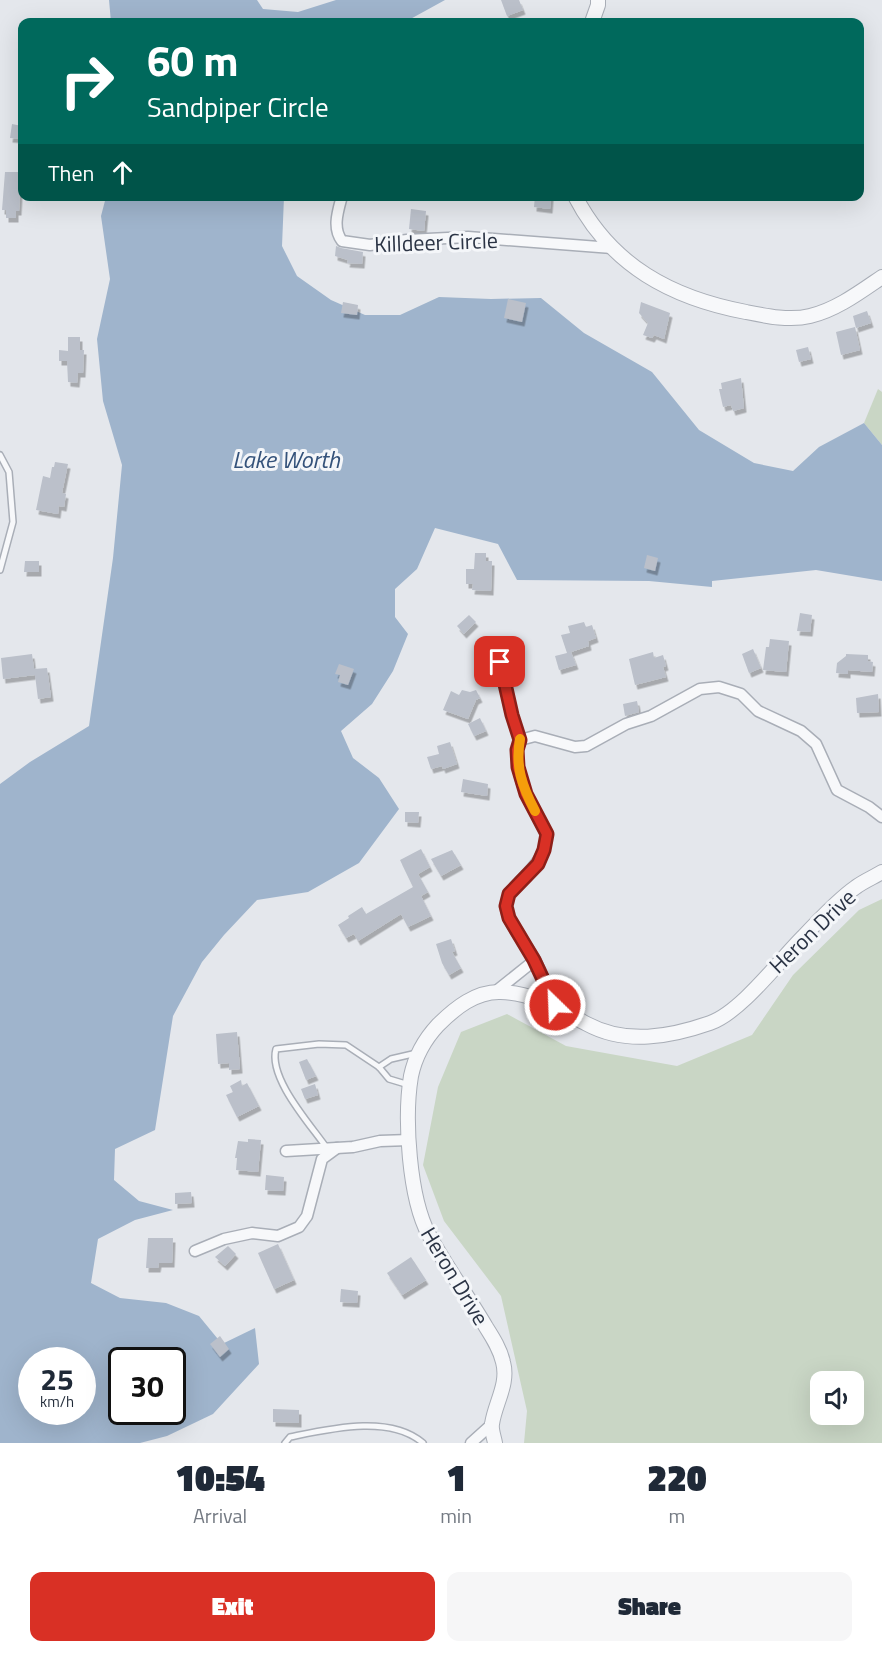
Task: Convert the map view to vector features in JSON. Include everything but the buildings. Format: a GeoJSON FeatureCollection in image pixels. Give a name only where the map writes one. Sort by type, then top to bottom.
{"type":"FeatureCollection","features":[{"type":"Feature","properties":{"kind":"street"},"geometry":{"type":"LineString","coordinates":[[593,18],[598,0]]}},
{"type":"Feature","properties":{"kind":"street","name":"Killdeer Circle"},"geometry":{"type":"LineString","coordinates":[[341,201],[336,222],[337,234],[342,241],[370,245],[407,240],[468,237],[612,248]]}},
{"type":"Feature","properties":{"kind":"street"},"geometry":{"type":"LineString","coordinates":[[578,201],[587,219],[612,248],[653,280],[678,293],[711,305],[772,317],[809,316],[856,295],[882,277]]}},
{"type":"Feature","properties":{"kind":"street"},"geometry":{"type":"LineString","coordinates":[[500,662],[520,740],[517,750],[518,767],[526,794],[547,834],[538,864],[509,894],[506,906],[509,918],[534,960],[555,1005]]}},
{"type":"Feature","properties":{"kind":"street"},"geometry":{"type":"LineString","coordinates":[[520,740],[535,736],[574,747],[586,746],[626,724],[651,716],[700,689],[719,687],[741,694],[758,711],[801,731],[816,744],[837,790],[870,807],[882,817]]}},
{"type":"Feature","properties":{"kind":"street","name":"Heron Drive"},"geometry":{"type":"LineString","coordinates":[[491,1425],[504,1384],[504,1363],[498,1348],[435,1247],[421,1219],[417,1202],[409,1140],[411,1075],[419,1052],[429,1034],[475,996],[495,992],[514,992],[555,1005],[589,1026],[632,1038],[662,1036],[713,1022],[729,1013],[748,996],[805,934],[855,888],[882,872]]}},
{"type":"Feature","properties":{"kind":"street"},"geometry":{"type":"LineString","coordinates":[[495,992],[534,960]]}},
{"type":"Feature","properties":{"kind":"street"},"geometry":{"type":"LineString","coordinates":[[286,1151],[409,1140]]}},
{"type":"Feature","properties":{"kind":"street"},"geometry":{"type":"LineString","coordinates":[[195,1251],[224,1239],[252,1233],[278,1236],[299,1227],[307,1216],[322,1159],[332,1148]]}},
{"type":"Feature","properties":{"kind":"street"},"geometry":{"type":"LineString","coordinates":[[471,1443],[491,1425],[495,1443]]}},
{"type":"Feature","properties":{"kind":"lane"},"geometry":{"type":"LineString","coordinates":[[0,455],[9,472],[13,522],[0,570]]}},
{"type":"Feature","properties":{"kind":"lane"},"geometry":{"type":"LineString","coordinates":[[332,1148],[282,1084],[274,1058],[276,1049],[319,1044],[346,1045],[380,1067],[389,1079],[411,1085]]}},
{"type":"Feature","properties":{"kind":"lane"},"geometry":{"type":"LineString","coordinates":[[380,1067],[391,1059],[419,1052]]}},
{"type":"Feature","properties":{"kind":"lane"},"geometry":{"type":"LineString","coordinates":[[285,1443],[290,1437],[361,1425],[383,1427],[416,1437],[423,1443]]}},
{"type":"Feature","properties":{"kind":"green space"},"geometry":{"type":"Polygon","coordinates":[[[878,389],[882,392],[882,445],[864,423],[878,389]]]}},
{"type":"Feature","properties":{"kind":"green space"},"geometry":{"type":"Polygon","coordinates":[[[882,899],[882,1443],[524,1443],[527,1411],[501,1296],[444,1221],[423,1165],[438,1087],[461,1032],[507,1014],[566,1046],[677,1066],[752,1035],[793,975],[859,910],[882,899]]]}},
{"type":"Feature","properties":{"kind":"water"},"geometry":{"type":"Polygon","coordinates":[[[109,0],[257,0],[263,9],[298,12],[336,0],[445,0],[412,18],[111,18],[109,0]]]}},
{"type":"Feature","properties":{"kind":"water","name":"Lake Worth"},"geometry":{"type":"Polygon","coordinates":[[[105,201],[284,201],[282,246],[297,276],[331,300],[365,315],[400,315],[439,297],[541,298],[584,333],[652,372],[699,430],[754,463],[793,471],[819,447],[864,423],[882,445],[882,581],[816,570],[712,581],[712,587],[649,581],[517,580],[498,544],[435,528],[417,569],[395,589],[395,617],[408,634],[393,671],[372,704],[341,731],[353,758],[379,778],[399,809],[359,863],[308,892],[257,900],[224,935],[202,962],[173,1016],[155,1130],[115,1149],[114,1180],[139,1201],[173,1210],[135,1220],[98,1239],[91,1283],[120,1298],[166,1303],[199,1316],[222,1344],[255,1328],[259,1364],[213,1414],[167,1436],[140,1443],[0,1443],[0,784],[30,762],[89,726],[113,558],[122,465],[103,401],[97,339],[110,279],[101,216],[105,201]]]}},
{"type":"Feature","properties":{"kind":"slow traffic"},"geometry":{"type":"LineString","coordinates":[[520,739],[517,750],[518,767],[526,794],[535,811]]}},
{"type":"Feature","properties":{"kind":"route"},"geometry":{"type":"LineString","coordinates":[[500,662],[520,740],[517,750],[518,767],[526,794],[547,834],[538,864],[509,894],[506,906],[509,918],[534,960],[555,1005]]}}]}
